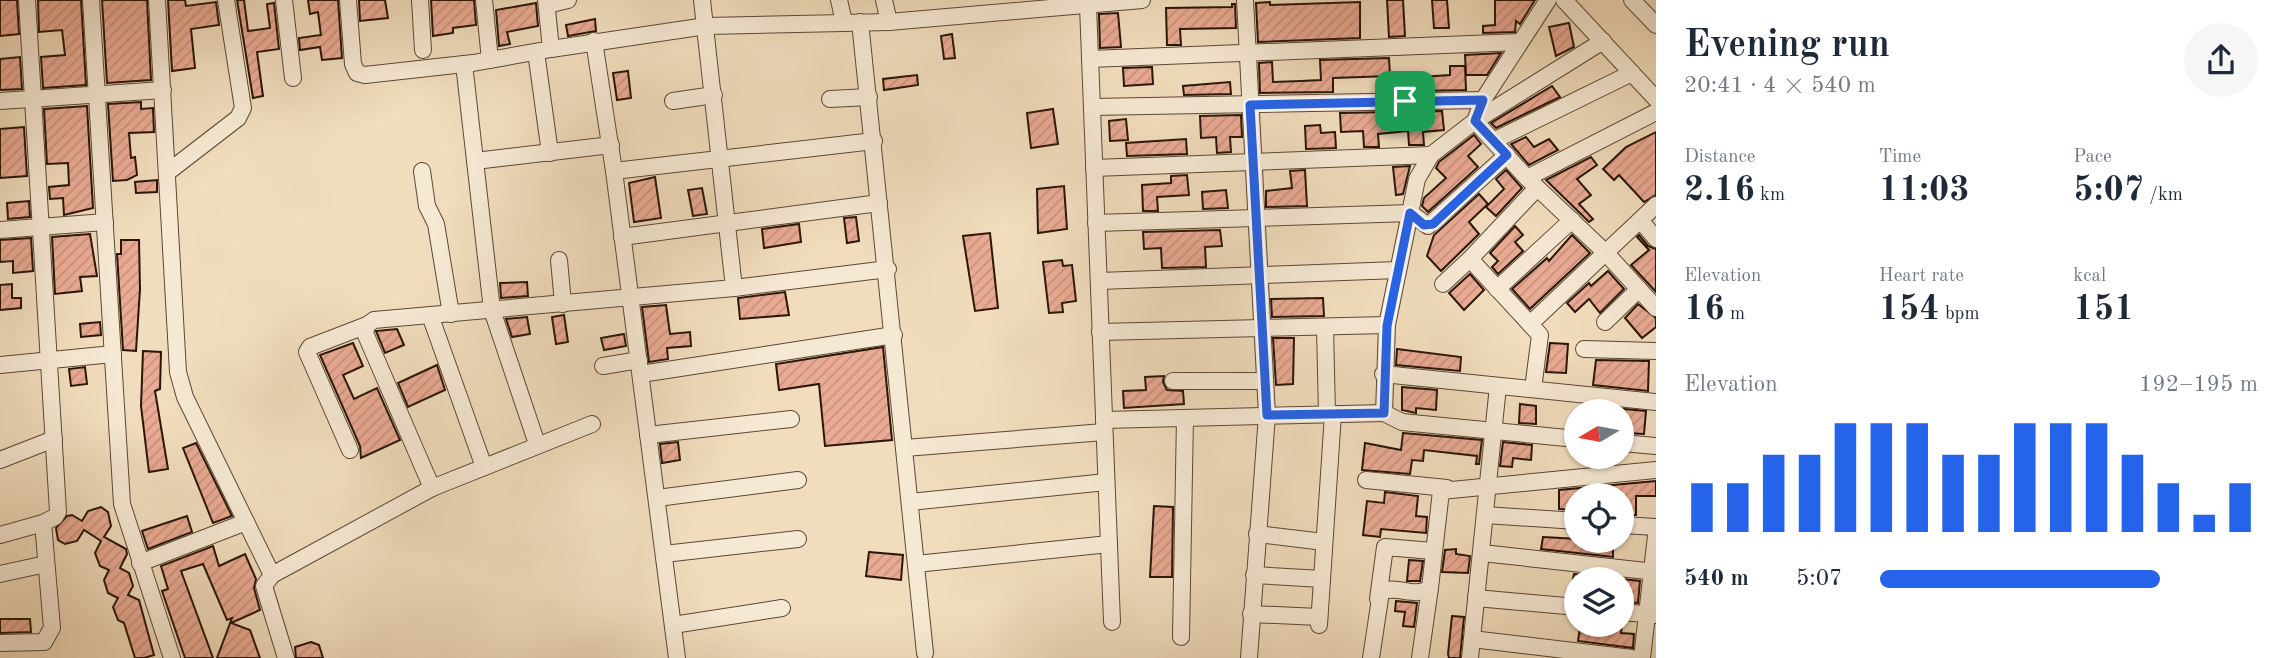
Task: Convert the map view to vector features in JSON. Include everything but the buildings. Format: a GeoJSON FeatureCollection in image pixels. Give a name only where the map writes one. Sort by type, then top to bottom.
{"type":"FeatureCollection","features":[{"type":"Feature","properties":{"kind":"street"},"geometry":{"type":"LineString","coordinates":[[0,535],[43,523],[55,517],[58,512],[27,0]]}},
{"type":"Feature","properties":{"kind":"street"},"geometry":{"type":"LineString","coordinates":[[91,0],[122,504],[172,658]]}},
{"type":"Feature","properties":{"kind":"street"},"geometry":{"type":"LineString","coordinates":[[157,0],[178,372],[185,397],[246,523],[284,568]]}},
{"type":"Feature","properties":{"kind":"street"},"geometry":{"type":"LineString","coordinates":[[168,172],[241,114],[243,102],[226,0]]}},
{"type":"Feature","properties":{"kind":"street"},"geometry":{"type":"LineString","coordinates":[[285,0],[293,78]]}},
{"type":"Feature","properties":{"kind":"street"},"geometry":{"type":"LineString","coordinates":[[348,0],[357,73],[365,75],[464,64],[594,41],[706,26],[889,22],[1142,0]]}},
{"type":"Feature","properties":{"kind":"street"},"geometry":{"type":"LineString","coordinates":[[419,0],[424,50]]}},
{"type":"Feature","properties":{"kind":"street"},"geometry":{"type":"LineString","coordinates":[[484,0],[490,60]]}},
{"type":"Feature","properties":{"kind":"street"},"geometry":{"type":"LineString","coordinates":[[550,153],[543,50],[547,2],[568,0]]}},
{"type":"Feature","properties":{"kind":"street"},"geometry":{"type":"LineString","coordinates":[[702,0],[734,288]]}},
{"type":"Feature","properties":{"kind":"street"},"geometry":{"type":"LineString","coordinates":[[839,0],[852,22],[869,97],[916,564],[930,655]]}},
{"type":"Feature","properties":{"kind":"street"},"geometry":{"type":"LineString","coordinates":[[884,0],[889,22]]}},
{"type":"Feature","properties":{"kind":"street"},"geometry":{"type":"LineString","coordinates":[[1245,0],[1267,415],[1250,658]]}},
{"type":"Feature","properties":{"kind":"street"},"geometry":{"type":"LineString","coordinates":[[1475,121],[1483,100],[1548,0]]}},
{"type":"Feature","properties":{"kind":"street"},"geometry":{"type":"LineString","coordinates":[[1564,0],[1656,99]]}},
{"type":"Feature","properties":{"kind":"street"},"geometry":{"type":"LineString","coordinates":[[1632,0],[1656,25]]}},
{"type":"Feature","properties":{"kind":"street"},"geometry":{"type":"LineString","coordinates":[[1088,6],[1112,622]]}},
{"type":"Feature","properties":{"kind":"street"},"geometry":{"type":"LineString","coordinates":[[594,41],[611,145],[657,498],[673,625],[672,657]]}},
{"type":"Feature","properties":{"kind":"street"},"geometry":{"type":"LineString","coordinates":[[1384,413],[1387,326],[1417,179],[1431,155],[1475,121],[1603,41]]}},
{"type":"Feature","properties":{"kind":"street"},"geometry":{"type":"LineString","coordinates":[[1090,58],[1520,42]]}},
{"type":"Feature","properties":{"kind":"street"},"geometry":{"type":"LineString","coordinates":[[464,64],[492,310],[537,444]]}},
{"type":"Feature","properties":{"kind":"street"},"geometry":{"type":"LineString","coordinates":[[1495,140],[1632,72]]}},
{"type":"Feature","properties":{"kind":"street"},"geometry":{"type":"LineString","coordinates":[[0,101],[163,90]]}},
{"type":"Feature","properties":{"kind":"street"},"geometry":{"type":"LineString","coordinates":[[673,101],[714,95]]}},
{"type":"Feature","properties":{"kind":"street"},"geometry":{"type":"LineString","coordinates":[[830,99],[869,97]]}},
{"type":"Feature","properties":{"kind":"street"},"geometry":{"type":"LineString","coordinates":[[1092,107],[1483,100]]}},
{"type":"Feature","properties":{"kind":"street"},"geometry":{"type":"LineString","coordinates":[[1443,284],[1469,259],[1532,183],[1656,112]]}},
{"type":"Feature","properties":{"kind":"street"},"geometry":{"type":"LineString","coordinates":[[1475,121],[1532,183],[1606,253],[1656,308]]}},
{"type":"Feature","properties":{"kind":"street"},"geometry":{"type":"LineString","coordinates":[[614,171],[874,141]]}},
{"type":"Feature","properties":{"kind":"street"},"geometry":{"type":"LineString","coordinates":[[475,161],[611,145]]}},
{"type":"Feature","properties":{"kind":"street"},"geometry":{"type":"LineString","coordinates":[[1094,168],[1431,155]]}},
{"type":"Feature","properties":{"kind":"street"},"geometry":{"type":"LineString","coordinates":[[1096,223],[1410,213],[1424,225],[1433,224],[1507,155]]}},
{"type":"Feature","properties":{"kind":"street"},"geometry":{"type":"LineString","coordinates":[[422,171],[427,206],[436,224],[451,314]]}},
{"type":"Feature","properties":{"kind":"street"},"geometry":{"type":"LineString","coordinates":[[622,237],[879,203]]}},
{"type":"Feature","properties":{"kind":"street"},"geometry":{"type":"LineString","coordinates":[[1530,324],[1656,205]]}},
{"type":"Feature","properties":{"kind":"street"},"geometry":{"type":"LineString","coordinates":[[1497,289],[1572,220]]}},
{"type":"Feature","properties":{"kind":"street"},"geometry":{"type":"LineString","coordinates":[[1641,221],[1656,239]]}},
{"type":"Feature","properties":{"kind":"street"},"geometry":{"type":"LineString","coordinates":[[0,230],[105,222]]}},
{"type":"Feature","properties":{"kind":"street"},"geometry":{"type":"LineString","coordinates":[[1469,259],[1540,335],[1533,389]]}},
{"type":"Feature","properties":{"kind":"street"},"geometry":{"type":"LineString","coordinates":[[559,260],[563,304]]}},
{"type":"Feature","properties":{"kind":"street"},"geometry":{"type":"LineString","coordinates":[[350,450],[307,352],[310,347],[374,320],[734,288],[887,269]]}},
{"type":"Feature","properties":{"kind":"street"},"geometry":{"type":"LineString","coordinates":[[1099,281],[1398,270]]}},
{"type":"Feature","properties":{"kind":"street"},"geometry":{"type":"LineString","coordinates":[[1605,322],[1639,289]]}},
{"type":"Feature","properties":{"kind":"street"},"geometry":{"type":"LineString","coordinates":[[430,316],[484,467]]}},
{"type":"Feature","properties":{"kind":"street"},"geometry":{"type":"LineString","coordinates":[[367,325],[365,334],[432,488]]}},
{"type":"Feature","properties":{"kind":"street"},"geometry":{"type":"LineString","coordinates":[[1100,332],[1387,326]]}},
{"type":"Feature","properties":{"kind":"street"},"geometry":{"type":"LineString","coordinates":[[1251,614],[1319,621],[1330,414],[1325,327]]}},
{"type":"Feature","properties":{"kind":"street"},"geometry":{"type":"LineString","coordinates":[[603,366],[640,367],[894,335]]}},
{"type":"Feature","properties":{"kind":"street"},"geometry":{"type":"LineString","coordinates":[[1584,349],[1656,351]]}},
{"type":"Feature","properties":{"kind":"street"},"geometry":{"type":"LineString","coordinates":[[0,365],[113,354]]}},
{"type":"Feature","properties":{"kind":"street"},"geometry":{"type":"LineString","coordinates":[[1384,374],[1656,402]]}},
{"type":"Feature","properties":{"kind":"street"},"geometry":{"type":"LineString","coordinates":[[1173,382],[1265,381]]}},
{"type":"Feature","properties":{"kind":"street"},"geometry":{"type":"LineString","coordinates":[[1470,658],[1498,386]]}},
{"type":"Feature","properties":{"kind":"street"},"geometry":{"type":"LineString","coordinates":[[905,448],[1185,418],[1384,413],[1402,422],[1564,438]]}},
{"type":"Feature","properties":{"kind":"street"},"geometry":{"type":"LineString","coordinates":[[1181,637],[1185,418]]}},
{"type":"Feature","properties":{"kind":"street"},"geometry":{"type":"LineString","coordinates":[[648,435],[791,419]]}},
{"type":"Feature","properties":{"kind":"street"},"geometry":{"type":"LineString","coordinates":[[286,658],[264,586],[284,568],[432,488],[592,424]]}},
{"type":"Feature","properties":{"kind":"street"},"geometry":{"type":"LineString","coordinates":[[0,460],[54,439]]}},
{"type":"Feature","properties":{"kind":"street"},"geometry":{"type":"LineString","coordinates":[[1634,444],[1656,446]]}},
{"type":"Feature","properties":{"kind":"street"},"geometry":{"type":"LineString","coordinates":[[1366,480],[1447,488],[1488,487],[1656,470]]}},
{"type":"Feature","properties":{"kind":"street"},"geometry":{"type":"LineString","coordinates":[[657,498],[798,480]]}},
{"type":"Feature","properties":{"kind":"street"},"geometry":{"type":"LineString","coordinates":[[910,502],[1106,482]]}},
{"type":"Feature","properties":{"kind":"street"},"geometry":{"type":"LineString","coordinates":[[1420,658],[1430,588],[1438,497],[1447,488]]}},
{"type":"Feature","properties":{"kind":"street"},"geometry":{"type":"LineString","coordinates":[[1485,515],[1564,520]]}},
{"type":"Feature","properties":{"kind":"street"},"geometry":{"type":"LineString","coordinates":[[0,643],[44,642],[49,637],[52,628],[43,523]]}},
{"type":"Feature","properties":{"kind":"street"},"geometry":{"type":"LineString","coordinates":[[139,563],[246,523]]}},
{"type":"Feature","properties":{"kind":"street"},"geometry":{"type":"LineString","coordinates":[[1634,526],[1656,527]]}},
{"type":"Feature","properties":{"kind":"street"},"geometry":{"type":"LineString","coordinates":[[1257,534],[1324,542]]}},
{"type":"Feature","properties":{"kind":"street"},"geometry":{"type":"LineString","coordinates":[[1642,658],[1652,615],[1656,536]]}},
{"type":"Feature","properties":{"kind":"street"},"geometry":{"type":"LineString","coordinates":[[664,554],[798,539]]}},
{"type":"Feature","properties":{"kind":"street"},"geometry":{"type":"LineString","coordinates":[[916,564],[1109,544]]}},
{"type":"Feature","properties":{"kind":"street"},"geometry":{"type":"LineString","coordinates":[[1371,658],[1385,547],[1433,551]]}},
{"type":"Feature","properties":{"kind":"street"},"geometry":{"type":"LineString","coordinates":[[1482,553],[1653,572]]}},
{"type":"Feature","properties":{"kind":"street"},"geometry":{"type":"LineString","coordinates":[[0,562],[0,574],[46,565]]}},
{"type":"Feature","properties":{"kind":"street"},"geometry":{"type":"LineString","coordinates":[[1254,575],[1322,579]]}},
{"type":"Feature","properties":{"kind":"street"},"geometry":{"type":"LineString","coordinates":[[1378,599],[1386,589],[1420,593],[1430,588]]}},
{"type":"Feature","properties":{"kind":"street"},"geometry":{"type":"LineString","coordinates":[[1476,598],[1564,606]]}},
{"type":"Feature","properties":{"kind":"street"},"geometry":{"type":"LineString","coordinates":[[673,625],[782,608]]}},
{"type":"Feature","properties":{"kind":"street"},"geometry":{"type":"LineString","coordinates":[[1634,613],[1652,615]]}},
{"type":"Feature","properties":{"kind":"street"},"geometry":{"type":"LineString","coordinates":[[1472,639],[1632,658]]}},
{"type":"Feature","properties":{"kind":"route"},"geometry":{"type":"LineString","coordinates":[[1483,100],[1475,121],[1507,155],[1433,224],[1424,225],[1410,213],[1387,326],[1384,413],[1267,415],[1250,105],[1405,101],[1483,100]]}}]}
